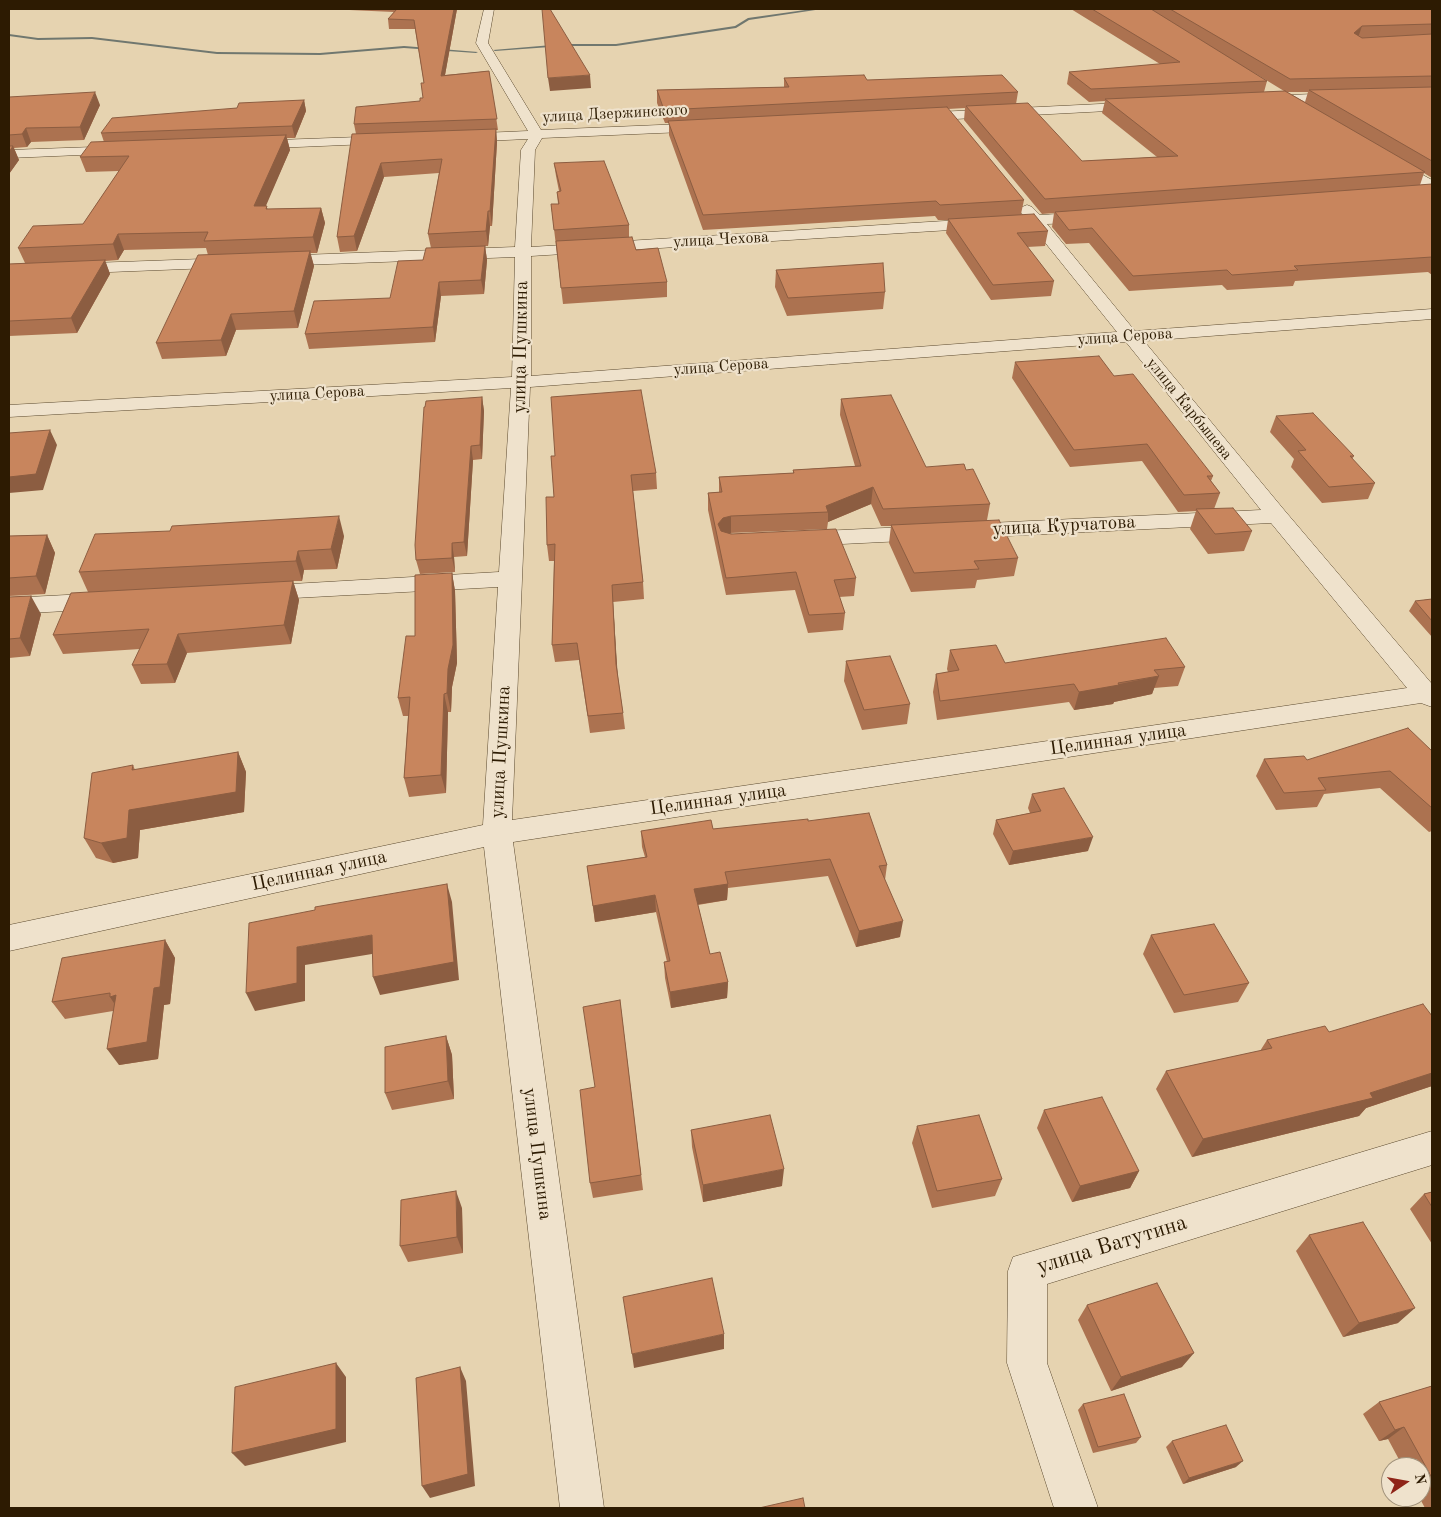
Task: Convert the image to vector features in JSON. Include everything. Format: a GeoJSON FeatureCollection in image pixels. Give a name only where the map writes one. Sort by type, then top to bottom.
{"type":"FeatureCollection","features":[{"type":"Feature","properties":{"kind":"street"},"geometry":{"type":"LineString","coordinates":[[489,9],[482,43],[537,135]]}},
{"type":"Feature","properties":{"kind":"street"},"geometry":{"type":"LineString","coordinates":[[1266,88],[1308,113]]}},
{"type":"Feature","properties":{"kind":"street"},"geometry":{"type":"LineString","coordinates":[[1244,100],[1352,96]]}},
{"type":"Feature","properties":{"kind":"street"},"geometry":{"type":"LineString","coordinates":[[901,118],[957,123],[1156,105]]}},
{"type":"Feature","properties":{"kind":"street","name":"улица Дзержинского"},"geometry":{"type":"LineString","coordinates":[[447,138],[724,126]]}},
{"type":"Feature","properties":{"kind":"street","name":"улица Пушкина"},"geometry":{"type":"LineString","coordinates":[[537,135],[528,150],[523,252],[521,382],[497,833],[582,1508]]}},
{"type":"Feature","properties":{"kind":"street"},"geometry":{"type":"LineString","coordinates":[[238,146],[398,140]]}},
{"type":"Feature","properties":{"kind":"street"},"geometry":{"type":"LineString","coordinates":[[9,154],[138,149]]}},
{"type":"Feature","properties":{"kind":"street"},"geometry":{"type":"LineString","coordinates":[[1382,157],[1432,186]]}},
{"type":"Feature","properties":{"kind":"street"},"geometry":{"type":"LineString","coordinates":[[1412,194],[1432,192]]}},
{"type":"Feature","properties":{"kind":"street","name":"улица Карбышева"},"geometry":{"type":"LineString","coordinates":[[1017,198],[1276,516],[1430,695]]}},
{"type":"Feature","properties":{"kind":"street","name":"улица Чехова"},"geometry":{"type":"LineString","coordinates":[[9,271],[523,252],[1105,216]]}},
{"type":"Feature","properties":{"kind":"street","name":"улица Серова"},"geometry":{"type":"LineString","coordinates":[[9,411],[521,382],[1432,314]]}},
{"type":"Feature","properties":{"kind":"street","name":"улица Курчатова"},"geometry":{"type":"LineString","coordinates":[[781,540],[1276,516]]}},
{"type":"Feature","properties":{"kind":"street"},"geometry":{"type":"LineString","coordinates":[[235,594],[510,579]]}},
{"type":"Feature","properties":{"kind":"street"},"geometry":{"type":"LineString","coordinates":[[9,606],[127,600]]}},
{"type":"Feature","properties":{"kind":"street","name":"Целинная улица"},"geometry":{"type":"LineString","coordinates":[[9,938],[497,833],[1430,695]]}},
{"type":"Feature","properties":{"kind":"street","name":"улица Ватутина"},"geometry":{"type":"LineString","coordinates":[[1076,1508],[1027,1363],[1027,1271],[1432,1148]]}},
{"type":"Feature","properties":{"kind":"building"},"geometry":{"type":"Polygon","coordinates":[[[397,9],[454,9],[441,76],[489,71],[497,119],[354,124],[356,107],[420,101],[420,98],[423,98],[421,83],[424,83],[414,20],[388,19],[397,9]]]}},
{"type":"Feature","properties":{"kind":"building"},"geometry":{"type":"Polygon","coordinates":[[[542,9],[550,9],[590,75],[548,78],[542,9]]]}},
{"type":"Feature","properties":{"kind":"building"},"geometry":{"type":"Polygon","coordinates":[[[1092,9],[1151,9],[1267,81],[1091,89],[1069,72],[1180,62],[1092,9]]]}},
{"type":"Feature","properties":{"kind":"building"},"geometry":{"type":"Polygon","coordinates":[[[1170,9],[1432,9],[1432,24],[1362,26],[1354,33],[1362,38],[1432,34],[1432,76],[1290,79],[1170,9]]]}},
{"type":"Feature","properties":{"kind":"building"},"geometry":{"type":"Polygon","coordinates":[[[864,75],[867,80],[1002,75],[1018,92],[664,110],[657,90],[789,87],[784,78],[864,75]]]}},
{"type":"Feature","properties":{"kind":"building"},"geometry":{"type":"Polygon","coordinates":[[[1432,87],[1432,161],[1309,90],[1432,87]]]}},
{"type":"Feature","properties":{"kind":"building"},"geometry":{"type":"Polygon","coordinates":[[[1285,91],[1425,172],[1045,199],[966,106],[1028,103],[1082,161],[1178,156],[1105,99],[1285,91]]]}},
{"type":"Feature","properties":{"kind":"building"},"geometry":{"type":"Polygon","coordinates":[[[95,92],[80,127],[26,128],[22,134],[9,135],[9,97],[95,92]]]}},
{"type":"Feature","properties":{"kind":"building"},"geometry":{"type":"Polygon","coordinates":[[[304,100],[292,126],[101,133],[112,118],[237,108],[239,103],[304,100]]]}},
{"type":"Feature","properties":{"kind":"building"},"geometry":{"type":"Polygon","coordinates":[[[947,107],[1024,200],[940,205],[936,201],[703,215],[668,121],[947,107]]]}},
{"type":"Feature","properties":{"kind":"building"},"geometry":{"type":"Polygon","coordinates":[[[496,129],[490,211],[488,211],[486,231],[428,234],[442,159],[381,163],[354,236],[337,237],[352,134],[496,129]]]}},
{"type":"Feature","properties":{"kind":"building"},"geometry":{"type":"Polygon","coordinates":[[[286,135],[254,206],[267,206],[266,209],[321,208],[313,237],[204,241],[208,232],[118,234],[113,244],[18,248],[33,226],[83,224],[129,156],[80,157],[91,142],[286,135]]]}},
{"type":"Feature","properties":{"kind":"building"},"geometry":{"type":"Polygon","coordinates":[[[604,161],[629,225],[554,230],[551,204],[559,204],[557,192],[561,191],[554,163],[604,161]]]}},
{"type":"Feature","properties":{"kind":"building"},"geometry":{"type":"Polygon","coordinates":[[[1432,184],[1432,257],[1294,266],[1298,270],[1232,275],[1227,270],[1133,276],[1092,228],[1069,230],[1055,212],[1432,184]]]}},
{"type":"Feature","properties":{"kind":"building"},"geometry":{"type":"Polygon","coordinates":[[[1034,214],[1048,231],[1017,233],[1054,281],[993,285],[948,219],[1034,214]]]}},
{"type":"Feature","properties":{"kind":"building"},"geometry":{"type":"Polygon","coordinates":[[[632,237],[636,250],[658,248],[667,282],[561,288],[556,241],[632,237]]]}},
{"type":"Feature","properties":{"kind":"building"},"geometry":{"type":"Polygon","coordinates":[[[485,246],[481,280],[439,282],[433,327],[305,334],[314,301],[390,298],[398,261],[423,260],[426,248],[485,246]]]}},
{"type":"Feature","properties":{"kind":"building"},"geometry":{"type":"Polygon","coordinates":[[[310,251],[294,311],[231,314],[221,340],[156,343],[198,255],[310,251]]]}},
{"type":"Feature","properties":{"kind":"building"},"geometry":{"type":"Polygon","coordinates":[[[105,260],[71,318],[9,321],[9,264],[105,260]]]}},
{"type":"Feature","properties":{"kind":"building"},"geometry":{"type":"Polygon","coordinates":[[[883,263],[885,292],[788,298],[776,270],[883,263]]]}},
{"type":"Feature","properties":{"kind":"building"},"geometry":{"type":"Polygon","coordinates":[[[1099,356],[1114,376],[1133,374],[1213,476],[1207,476],[1220,493],[1184,495],[1147,444],[1074,450],[1015,362],[1099,356]]]}},
{"type":"Feature","properties":{"kind":"building"},"geometry":{"type":"Polygon","coordinates":[[[641,390],[656,473],[631,475],[643,582],[612,585],[616,664],[623,713],[588,716],[577,643],[552,645],[555,544],[547,545],[546,497],[554,497],[551,456],[555,456],[551,397],[641,390]]]}},
{"type":"Feature","properties":{"kind":"building"},"geometry":{"type":"Polygon","coordinates":[[[891,395],[926,467],[964,464],[966,470],[973,469],[990,504],[883,509],[873,487],[826,506],[828,512],[731,516],[723,518],[718,524],[721,531],[731,534],[836,529],[856,578],[834,580],[845,613],[809,615],[796,572],[726,578],[708,493],[722,492],[719,477],[794,473],[793,470],[861,466],[841,399],[891,395]]]}},
{"type":"Feature","properties":{"kind":"building"},"geometry":{"type":"Polygon","coordinates":[[[482,397],[480,445],[471,446],[464,542],[452,543],[452,558],[416,560],[415,545],[424,407],[426,401],[482,397]]]}},
{"type":"Feature","properties":{"kind":"building"},"geometry":{"type":"Polygon","coordinates":[[[1313,413],[1354,456],[1350,456],[1375,483],[1329,487],[1298,451],[1306,450],[1276,416],[1313,413]]]}},
{"type":"Feature","properties":{"kind":"building"},"geometry":{"type":"Polygon","coordinates":[[[50,430],[36,474],[9,477],[9,433],[50,430]]]}},
{"type":"Feature","properties":{"kind":"building"},"geometry":{"type":"Polygon","coordinates":[[[1233,508],[1252,531],[1215,534],[1196,509],[1233,508]]]}},
{"type":"Feature","properties":{"kind":"building"},"geometry":{"type":"Polygon","coordinates":[[[339,516],[331,549],[298,551],[296,561],[79,572],[95,534],[170,531],[172,526],[339,516]]]}},
{"type":"Feature","properties":{"kind":"building"},"geometry":{"type":"Polygon","coordinates":[[[999,520],[1018,558],[974,561],[979,569],[914,573],[891,525],[999,520]]]}},
{"type":"Feature","properties":{"kind":"building"},"geometry":{"type":"Polygon","coordinates":[[[47,535],[36,576],[9,578],[9,536],[47,535]]]}},
{"type":"Feature","properties":{"kind":"building"},"geometry":{"type":"Polygon","coordinates":[[[452,573],[453,645],[448,669],[447,693],[444,694],[441,775],[404,778],[410,697],[398,698],[406,636],[415,636],[415,575],[452,573]]]}},
{"type":"Feature","properties":{"kind":"building"},"geometry":{"type":"Polygon","coordinates":[[[293,581],[284,625],[178,634],[167,664],[132,665],[149,629],[53,635],[71,593],[293,581]]]}},
{"type":"Feature","properties":{"kind":"building"},"geometry":{"type":"Polygon","coordinates":[[[31,596],[20,638],[9,639],[9,597],[31,596]]]}},
{"type":"Feature","properties":{"kind":"building"},"geometry":{"type":"Polygon","coordinates":[[[1432,599],[1432,621],[1415,601],[1432,599]]]}},
{"type":"Feature","properties":{"kind":"building"},"geometry":{"type":"Polygon","coordinates":[[[1166,638],[1185,667],[1154,670],[1159,676],[1079,692],[1074,684],[940,701],[936,674],[959,670],[950,650],[996,645],[1005,663],[1166,638]]]}},
{"type":"Feature","properties":{"kind":"building"},"geometry":{"type":"Polygon","coordinates":[[[890,656],[910,704],[864,710],[846,661],[890,656]]]}},
{"type":"Feature","properties":{"kind":"building"},"geometry":{"type":"Polygon","coordinates":[[[1408,728],[1432,751],[1432,808],[1390,771],[1318,778],[1326,790],[1284,793],[1264,759],[1304,756],[1307,760],[1408,728]]]}},
{"type":"Feature","properties":{"kind":"building"},"geometry":{"type":"Polygon","coordinates":[[[238,752],[236,792],[129,810],[127,838],[101,843],[84,838],[92,773],[133,765],[132,770],[238,752]]]}},
{"type":"Feature","properties":{"kind":"building"},"geometry":{"type":"Polygon","coordinates":[[[1064,788],[1093,837],[1013,851],[996,820],[1041,811],[1032,794],[1064,788]]]}},
{"type":"Feature","properties":{"kind":"building"},"geometry":{"type":"Polygon","coordinates":[[[869,813],[887,865],[879,866],[903,921],[859,931],[830,859],[725,872],[728,884],[694,889],[710,954],[720,952],[728,982],[670,992],[664,962],[670,961],[655,895],[593,906],[587,866],[647,857],[641,831],[711,820],[713,829],[808,819],[808,821],[869,813]]]}},
{"type":"Feature","properties":{"kind":"building"},"geometry":{"type":"Polygon","coordinates":[[[447,884],[454,962],[373,977],[372,935],[297,947],[297,983],[246,993],[249,923],[315,910],[315,907],[447,884]]]}},
{"type":"Feature","properties":{"kind":"building"},"geometry":{"type":"Polygon","coordinates":[[[1214,924],[1249,983],[1184,995],[1151,935],[1214,924]]]}},
{"type":"Feature","properties":{"kind":"building"},"geometry":{"type":"Polygon","coordinates":[[[165,940],[160,987],[154,988],[147,1042],[107,1049],[116,995],[110,997],[110,993],[52,1002],[62,958],[165,940]]]}},
{"type":"Feature","properties":{"kind":"building"},"geometry":{"type":"Polygon","coordinates":[[[620,1000],[641,1175],[590,1183],[580,1090],[595,1087],[583,1007],[620,1000]]]}},
{"type":"Feature","properties":{"kind":"building"},"geometry":{"type":"Polygon","coordinates":[[[1423,1004],[1432,1016],[1432,1073],[1370,1093],[1373,1098],[1203,1139],[1166,1071],[1272,1048],[1267,1040],[1325,1026],[1329,1032],[1423,1004]]]}},
{"type":"Feature","properties":{"kind":"building"},"geometry":{"type":"Polygon","coordinates":[[[446,1036],[448,1081],[385,1093],[385,1047],[446,1036]]]}},
{"type":"Feature","properties":{"kind":"building"},"geometry":{"type":"Polygon","coordinates":[[[1102,1097],[1139,1171],[1080,1186],[1044,1110],[1102,1097]]]}},
{"type":"Feature","properties":{"kind":"building"},"geometry":{"type":"Polygon","coordinates":[[[770,1115],[784,1169],[703,1185],[691,1130],[770,1115]]]}},
{"type":"Feature","properties":{"kind":"building"},"geometry":{"type":"Polygon","coordinates":[[[979,1115],[1002,1179],[937,1191],[917,1126],[979,1115]]]}},
{"type":"Feature","properties":{"kind":"building"},"geometry":{"type":"Polygon","coordinates":[[[456,1191],[457,1237],[400,1246],[401,1200],[456,1191]]]}},
{"type":"Feature","properties":{"kind":"building"},"geometry":{"type":"Polygon","coordinates":[[[1432,1192],[1432,1207],[1424,1194],[1432,1192]]]}},
{"type":"Feature","properties":{"kind":"building"},"geometry":{"type":"Polygon","coordinates":[[[1363,1222],[1415,1308],[1359,1323],[1309,1235],[1363,1222]]]}},
{"type":"Feature","properties":{"kind":"building"},"geometry":{"type":"Polygon","coordinates":[[[712,1278],[724,1334],[632,1354],[623,1297],[712,1278]]]}},
{"type":"Feature","properties":{"kind":"building"},"geometry":{"type":"Polygon","coordinates":[[[1157,1283],[1194,1353],[1121,1377],[1087,1305],[1157,1283]]]}},
{"type":"Feature","properties":{"kind":"building"},"geometry":{"type":"Polygon","coordinates":[[[336,1363],[336,1429],[232,1453],[235,1387],[336,1363]]]}},
{"type":"Feature","properties":{"kind":"building"},"geometry":{"type":"Polygon","coordinates":[[[460,1367],[468,1474],[422,1486],[416,1378],[460,1367]]]}},
{"type":"Feature","properties":{"kind":"building"},"geometry":{"type":"Polygon","coordinates":[[[1432,1386],[1432,1478],[1431,1457],[1420,1457],[1404,1427],[1395,1430],[1379,1402],[1432,1386]]]}},
{"type":"Feature","properties":{"kind":"building"},"geometry":{"type":"Polygon","coordinates":[[[1124,1394],[1141,1437],[1098,1447],[1083,1404],[1124,1394]]]}},
{"type":"Feature","properties":{"kind":"building"},"geometry":{"type":"Polygon","coordinates":[[[1226,1425],[1243,1461],[1189,1478],[1172,1441],[1226,1425]]]}},
{"type":"Feature","properties":{"kind":"building"},"geometry":{"type":"Polygon","coordinates":[[[803,1498],[805,1508],[759,1508],[803,1498]]]}},
{"type":"Feature","properties":{"kind":"waterway"},"geometry":{"type":"LineString","coordinates":[[495,50],[564,45],[616,45],[736,27],[748,19],[820,9]]}},
{"type":"Feature","properties":{"kind":"waterway"},"geometry":{"type":"LineString","coordinates":[[9,35],[38,39],[92,38],[217,53],[320,54],[404,47],[476,52]]}}]}
